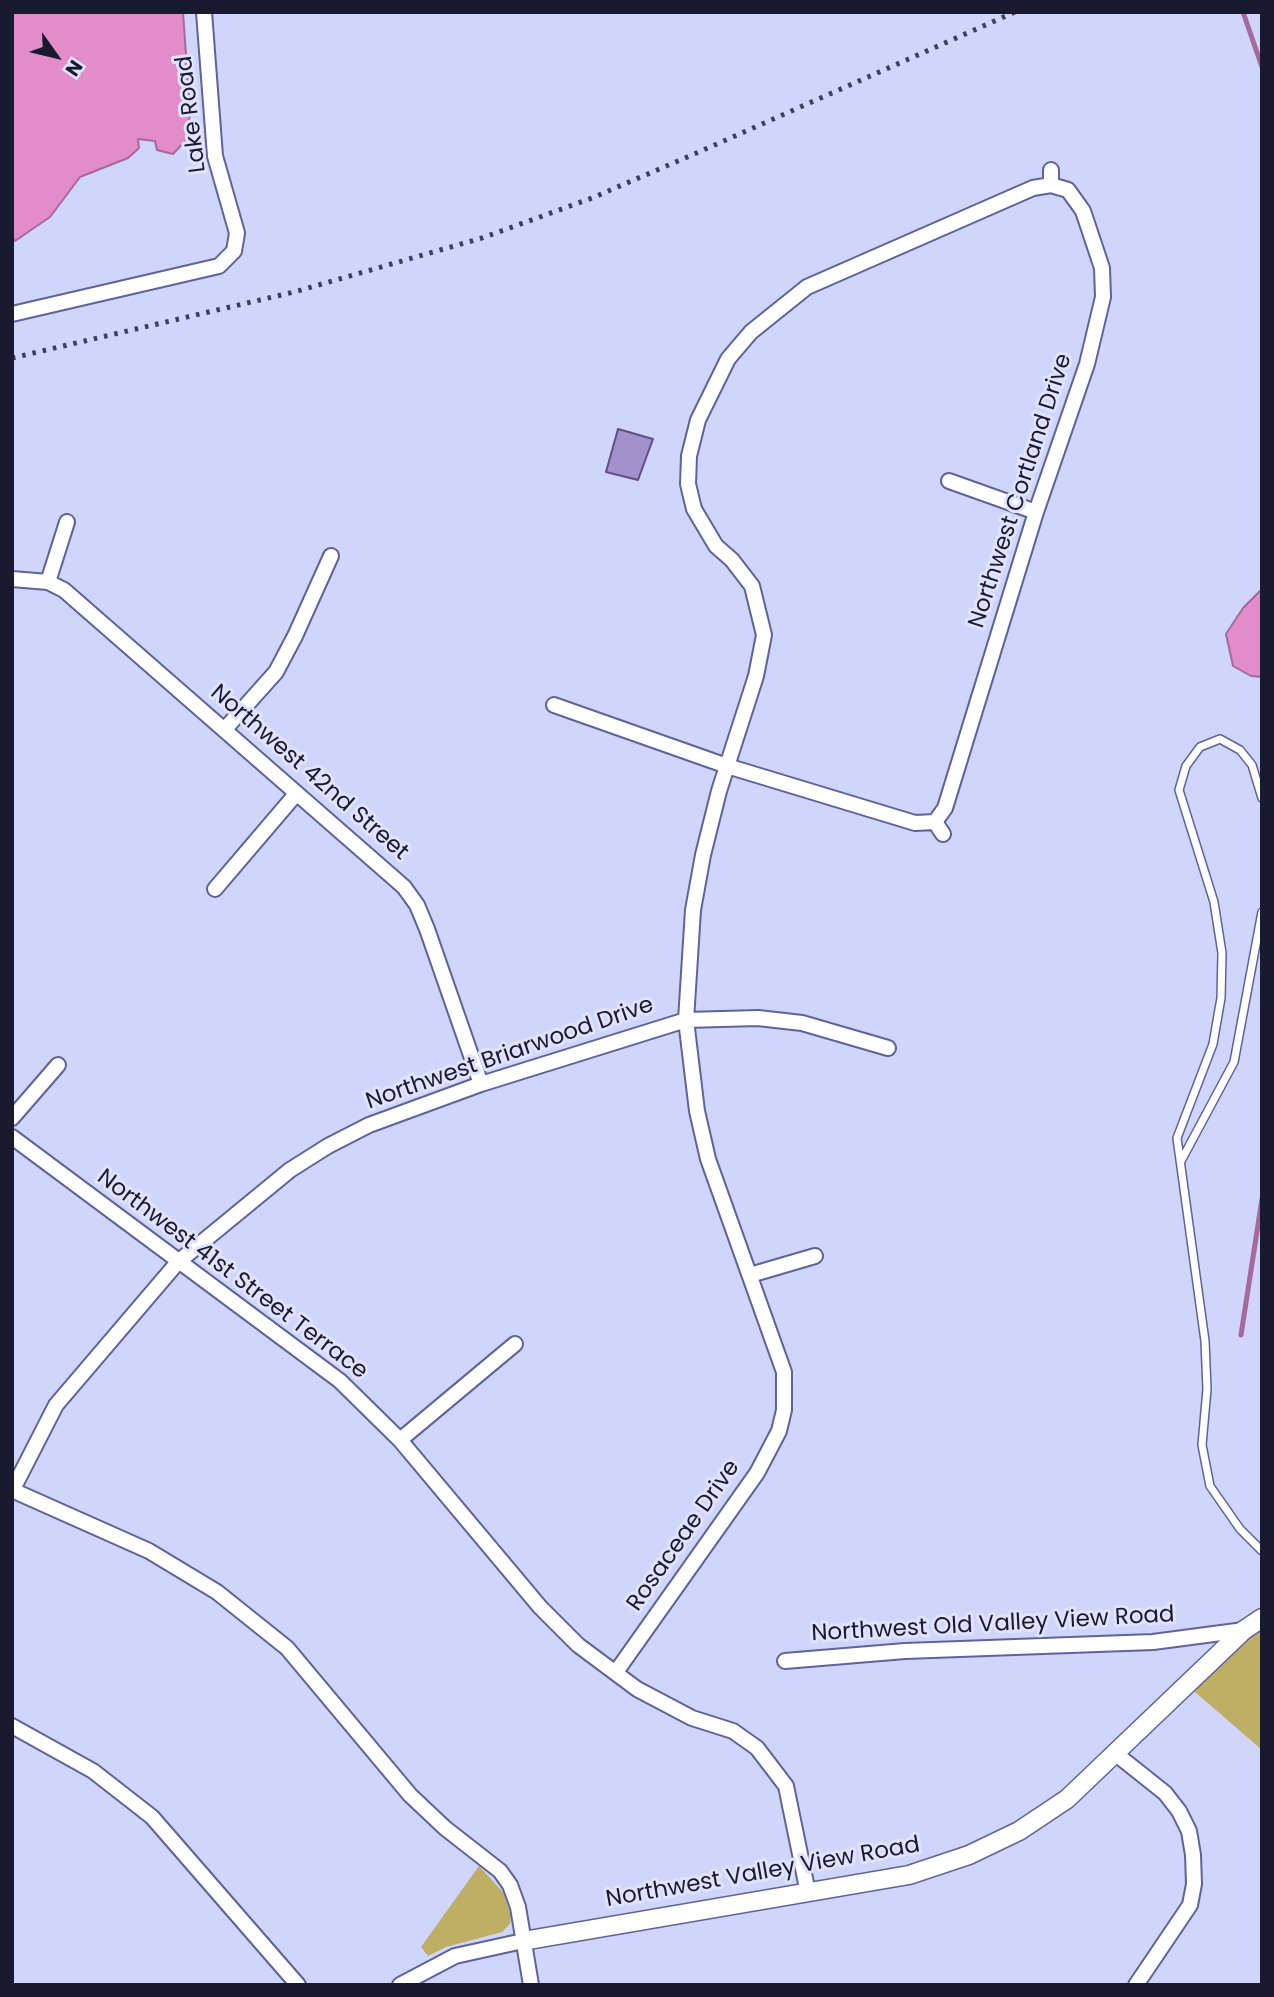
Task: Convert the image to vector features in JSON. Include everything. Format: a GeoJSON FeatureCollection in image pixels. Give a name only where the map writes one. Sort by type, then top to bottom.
{"type":"FeatureCollection","features":[{"type":"Feature","properties":{"kind":"street","name":"Lake Road"},"geometry":{"type":"LineString","coordinates":[[12,314],[219,266],[234,251],[237,233],[215,156],[204,12]]}},
{"type":"Feature","properties":{"kind":"street","name":"Northwest Cortland Drive"},"geometry":{"type":"LineString","coordinates":[[554,705],[727,766],[939,828],[1036,512],[1087,363],[1103,297],[1102,268],[1083,211],[1068,190],[1051,177],[1033,188],[807,287],[751,332],[728,359],[698,420],[689,456],[688,484],[694,509],[716,546],[732,560],[752,586],[764,635],[757,676],[727,766],[703,855],[693,910],[686,1020],[697,1111],[708,1159],[784,1372],[782,1421]]}},
{"type":"Feature","properties":{"kind":"street"},"geometry":{"type":"LineString","coordinates":[[949,481],[1036,512]]}},
{"type":"Feature","properties":{"kind":"street"},"geometry":{"type":"LineString","coordinates":[[48,582],[67,522]]}},
{"type":"Feature","properties":{"kind":"street"},"geometry":{"type":"LineString","coordinates":[[225,729],[276,671],[331,556]]}},
{"type":"Feature","properties":{"kind":"street","name":"Northwest 42nd Street"},"geometry":{"type":"LineString","coordinates":[[12,579],[48,582],[64,590],[386,870],[417,905],[481,1084]]}},
{"type":"Feature","properties":{"kind":"street"},"geometry":{"type":"LineString","coordinates":[[215,889],[296,794]]}},
{"type":"Feature","properties":{"kind":"street","name":"Northwest Briarwood Drive"},"geometry":{"type":"LineString","coordinates":[[12,1490],[56,1405],[178,1262],[272,1184],[328,1146],[369,1125],[481,1084],[686,1020],[758,1018],[802,1023],[888,1048]]}},
{"type":"Feature","properties":{"kind":"street"},"geometry":{"type":"LineString","coordinates":[[12,1118],[58,1065]]}},
{"type":"Feature","properties":{"kind":"street","name":"Northwest 41st Street Terrace"},"geometry":{"type":"LineString","coordinates":[[12,1137],[317,1362],[368,1405],[558,1626],[637,1689],[663,1704],[733,1731],[757,1748],[786,1786],[792,1804],[808,1893]]}},
{"type":"Feature","properties":{"kind":"street"},"geometry":{"type":"LineString","coordinates":[[750,1275],[816,1256]]}},
{"type":"Feature","properties":{"kind":"street"},"geometry":{"type":"LineString","coordinates":[[400,1440],[515,1344]]}},
{"type":"Feature","properties":{"kind":"street","name":"Rosaceae Drive"},"geometry":{"type":"LineString","coordinates":[[616,1672],[757,1473],[782,1421]]}},
{"type":"Feature","properties":{"kind":"street"},"geometry":{"type":"LineString","coordinates":[[12,1490],[149,1551],[251,1617],[309,1672],[428,1814],[500,1871],[510,1885],[518,1907],[531,1985]]}},
{"type":"Feature","properties":{"kind":"street","name":"Northwest Valley View Road"},"geometry":{"type":"LineString","coordinates":[[523,1941],[909,1875],[969,1855],[1020,1831],[1067,1798],[1244,1630],[1262,1618]]}},
{"type":"Feature","properties":{"kind":"street","name":"Northwest Old Valley View Road"},"geometry":{"type":"LineString","coordinates":[[786,1661],[905,1651],[1153,1642],[1244,1630]]}},
{"type":"Feature","properties":{"kind":"street"},"geometry":{"type":"LineString","coordinates":[[12,1726],[93,1770],[152,1817],[298,1985]]}},
{"type":"Feature","properties":{"kind":"street"},"geometry":{"type":"LineString","coordinates":[[1116,1754],[1164,1793],[1179,1811],[1189,1831],[1194,1855],[1194,1884],[1190,1905],[1136,1985]]}},
{"type":"Feature","properties":{"kind":"street"},"geometry":{"type":"LineString","coordinates":[[400,1985],[455,1956],[523,1941]]}},
{"type":"Feature","properties":{"kind":"lane"},"geometry":{"type":"LineString","coordinates":[[1262,798],[1252,765],[1240,750],[1220,739],[1200,747],[1186,766],[1179,790],[1214,902],[1222,953],[1221,999],[1213,1044],[1177,1139],[1205,1341],[1207,1389],[1202,1445],[1210,1486],[1240,1529],[1262,1551]]}},
{"type":"Feature","properties":{"kind":"lane"},"geometry":{"type":"LineString","coordinates":[[1181,1161],[1234,1062],[1262,912]]}},
{"type":"Feature","properties":{"kind":"shaded area"},"geometry":{"type":"Polygon","coordinates":[[[12,12],[183,12],[190,112],[187,139],[173,154],[157,150],[155,141],[138,139],[139,148],[128,158],[80,177],[50,217],[15,241],[12,235],[12,12]]]}},
{"type":"Feature","properties":{"kind":"shaded area"},"geometry":{"type":"Polygon","coordinates":[[[1262,589],[1262,677],[1251,676],[1233,666],[1226,634],[1243,608],[1262,589]]]}},
{"type":"Feature","properties":{"kind":"shaded area"},"geometry":{"type":"Polygon","coordinates":[[[1262,1618],[1262,1750],[1187,1685],[1262,1618]]]}},
{"type":"Feature","properties":{"kind":"shaded area"},"geometry":{"type":"Polygon","coordinates":[[[479,1866],[503,1892],[511,1915],[510,1924],[502,1932],[446,1947],[428,1956],[421,1947],[479,1866]]]}},
{"type":"Feature","properties":{"kind":"building"},"geometry":{"type":"Polygon","coordinates":[[[618,429],[653,439],[638,480],[606,472],[618,429]]]}},
{"type":"Feature","properties":{"kind":"waterway"},"geometry":{"type":"LineString","coordinates":[[1243,12],[1262,67]]}},
{"type":"Feature","properties":{"kind":"waterway"},"geometry":{"type":"LineString","coordinates":[[1241,1335],[1262,1199]]}},
{"type":"Feature","properties":{"kind":"railway"},"geometry":{"type":"LineString","coordinates":[[12,358],[294,292],[482,238],[592,198],[1015,12]]}}]}
